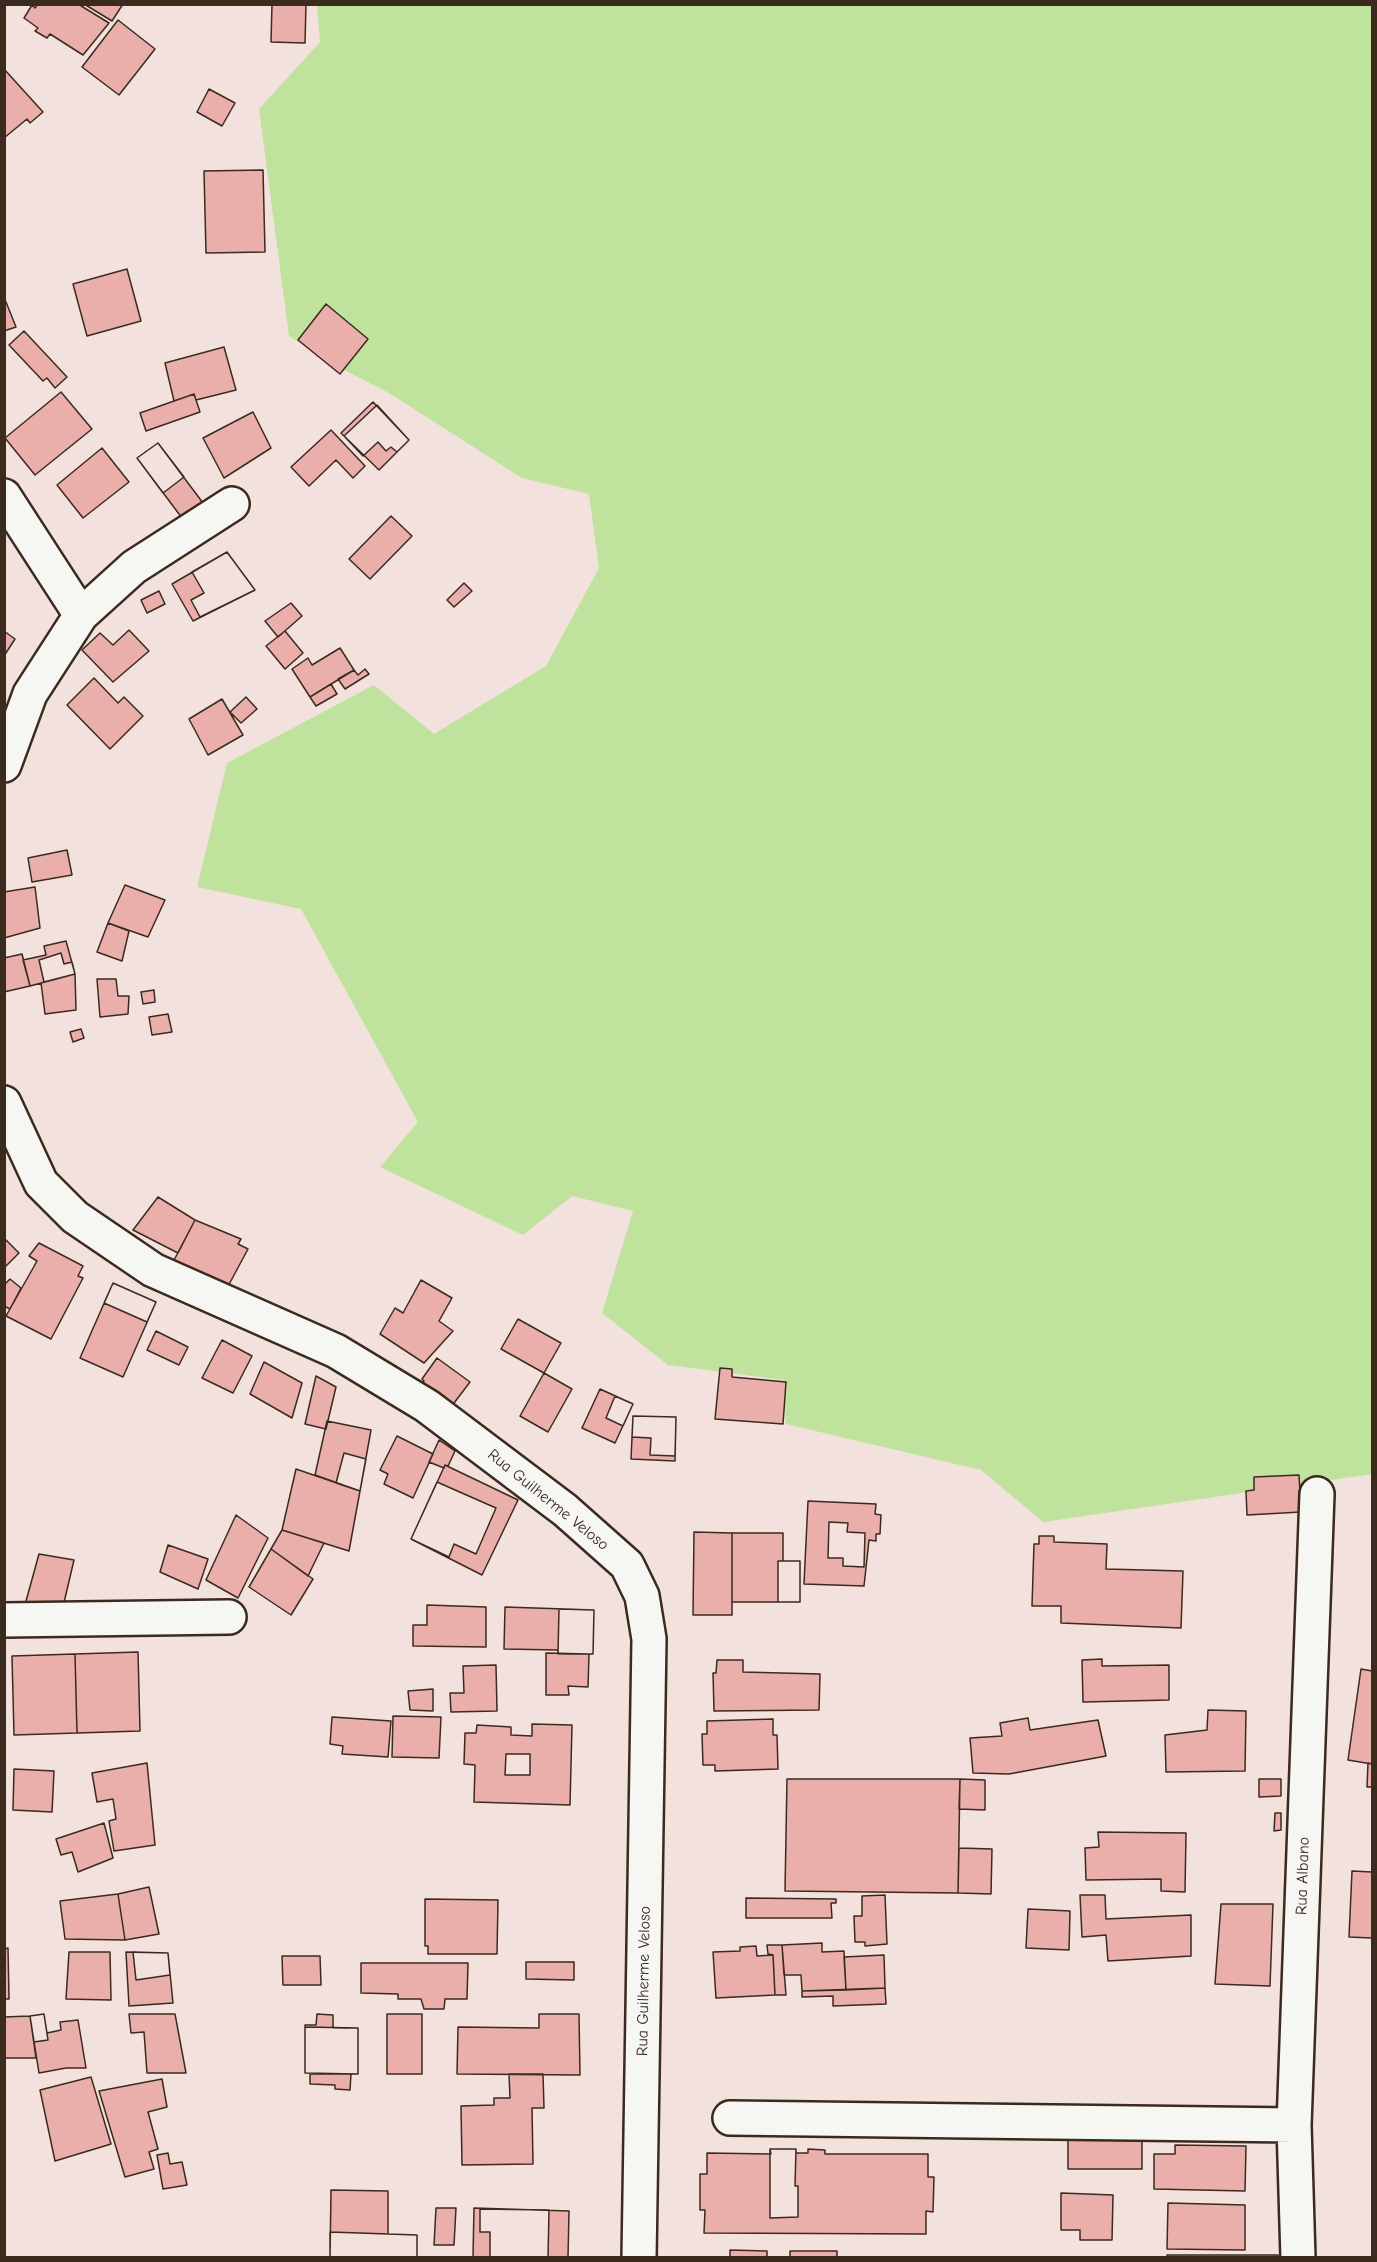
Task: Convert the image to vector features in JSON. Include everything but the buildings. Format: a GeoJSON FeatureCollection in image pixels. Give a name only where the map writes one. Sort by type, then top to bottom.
{"type":"FeatureCollection","features":[{"type":"Feature","properties":{"kind":"street"},"geometry":{"type":"LineString","coordinates":[[4,496],[81,615]]}},
{"type":"Feature","properties":{"kind":"street"},"geometry":{"type":"LineString","coordinates":[[4,765],[30,694],[81,615],[134,567],[232,504]]}},
{"type":"Feature","properties":{"kind":"street","name":"Rua Guilherme Veloso"},"geometry":{"type":"LineString","coordinates":[[4,1102],[41,1183],[75,1217],[153,1270],[336,1352],[428,1406],[565,1510],[627,1565],[642,1596],[649,1639],[639,2258]]}},
{"type":"Feature","properties":{"kind":"street","name":"Rua Albano"},"geometry":{"type":"LineString","coordinates":[[1298,2258],[1294,2124],[1317,1494]]}},
{"type":"Feature","properties":{"kind":"street"},"geometry":{"type":"LineString","coordinates":[[4,1620],[229,1617]]}},
{"type":"Feature","properties":{"kind":"street"},"geometry":{"type":"LineString","coordinates":[[730,2118],[1294,2124]]}},
{"type":"Feature","properties":{"kind":"green space"},"geometry":{"type":"Polygon","coordinates":[[[317,5],[1372,5],[1372,1474],[1043,1522],[981,1470],[786,1424],[784,1380],[668,1365],[602,1313],[633,1211],[572,1196],[523,1235],[380,1167],[418,1122],[301,909],[197,887],[227,763],[374,685],[434,734],[546,666],[599,568],[589,494],[522,478],[389,393],[331,363],[289,336],[259,109],[320,42],[317,5]]]}}]}
